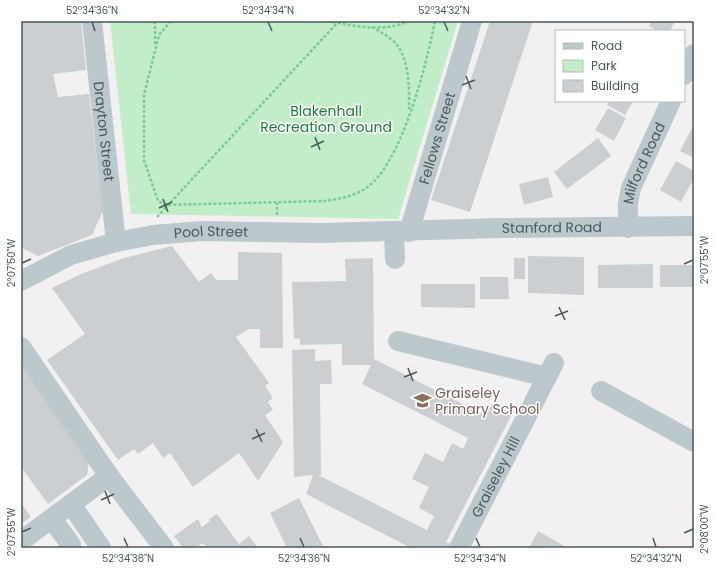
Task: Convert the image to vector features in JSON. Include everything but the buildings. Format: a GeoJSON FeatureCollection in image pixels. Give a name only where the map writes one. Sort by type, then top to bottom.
{"type":"FeatureCollection","features":[{"type":"Feature","properties":{"kind":"street","name":"Drayton Street"},"geometry":{"type":"LineString","coordinates":[[92,21],[116,242]]}},
{"type":"Feature","properties":{"kind":"street","name":"Fellows Street"},"geometry":{"type":"LineString","coordinates":[[395,259],[401,232],[472,21]]}},
{"type":"Feature","properties":{"kind":"street"},"geometry":{"type":"LineString","coordinates":[[685,72],[694,54]]}},
{"type":"Feature","properties":{"kind":"street","name":"Milford Road"},"geometry":{"type":"LineString","coordinates":[[628,228],[628,203],[631,188],[671,102]]}},
{"type":"Feature","properties":{"kind":"street","name":"Stanford Road"},"geometry":{"type":"LineString","coordinates":[[401,232],[501,228],[628,228],[694,226]]}},
{"type":"Feature","properties":{"kind":"street","name":"Pool Street"},"geometry":{"type":"LineString","coordinates":[[21,281],[71,256],[116,242],[153,235],[202,231],[401,232]]}},
{"type":"Feature","properties":{"kind":"street","name":"Graiseley Hill"},"geometry":{"type":"LineString","coordinates":[[398,341],[550,370],[459,548]]}},
{"type":"Feature","properties":{"kind":"street"},"geometry":{"type":"LineString","coordinates":[[21,347],[109,476],[164,548]]}},
{"type":"Feature","properties":{"kind":"street"},"geometry":{"type":"LineString","coordinates":[[601,391],[694,442]]}},
{"type":"Feature","properties":{"kind":"street"},"geometry":{"type":"LineString","coordinates":[[21,541],[109,476]]}},
{"type":"Feature","properties":{"kind":"street"},"geometry":{"type":"LineString","coordinates":[[71,504],[101,548]]}},
{"type":"Feature","properties":{"kind":"street"},"geometry":{"type":"LineString","coordinates":[[52,519],[71,545]]}},
{"type":"Feature","properties":{"kind":"path"},"geometry":{"type":"LineString","coordinates":[[155,21],[155,48]]}},
{"type":"Feature","properties":{"kind":"path"},"geometry":{"type":"LineString","coordinates":[[170,21],[159,35],[144,95],[144,160],[158,201],[166,205],[302,202],[345,197],[364,190],[378,176],[392,158],[410,112],[430,49],[435,21]]}},
{"type":"Feature","properties":{"kind":"path"},"geometry":{"type":"LineString","coordinates":[[328,21],[372,27],[386,27],[409,21]]}},
{"type":"Feature","properties":{"kind":"path"},"geometry":{"type":"LineString","coordinates":[[158,214],[338,22]]}},
{"type":"Feature","properties":{"kind":"path"},"geometry":{"type":"LineString","coordinates":[[372,27],[397,45],[400,50],[408,74],[410,112]]}},
{"type":"Feature","properties":{"kind":"green space","name":"Blakenhall Recreation Ground"},"geometry":{"type":"Polygon","coordinates":[[[110,21],[458,21],[398,219],[131,214],[110,21]]]}},
{"type":"Feature","properties":{"kind":"place","name":"Graiseley Primary School"},"geometry":{"type":"Point","coordinates":[422,401]}}]}
